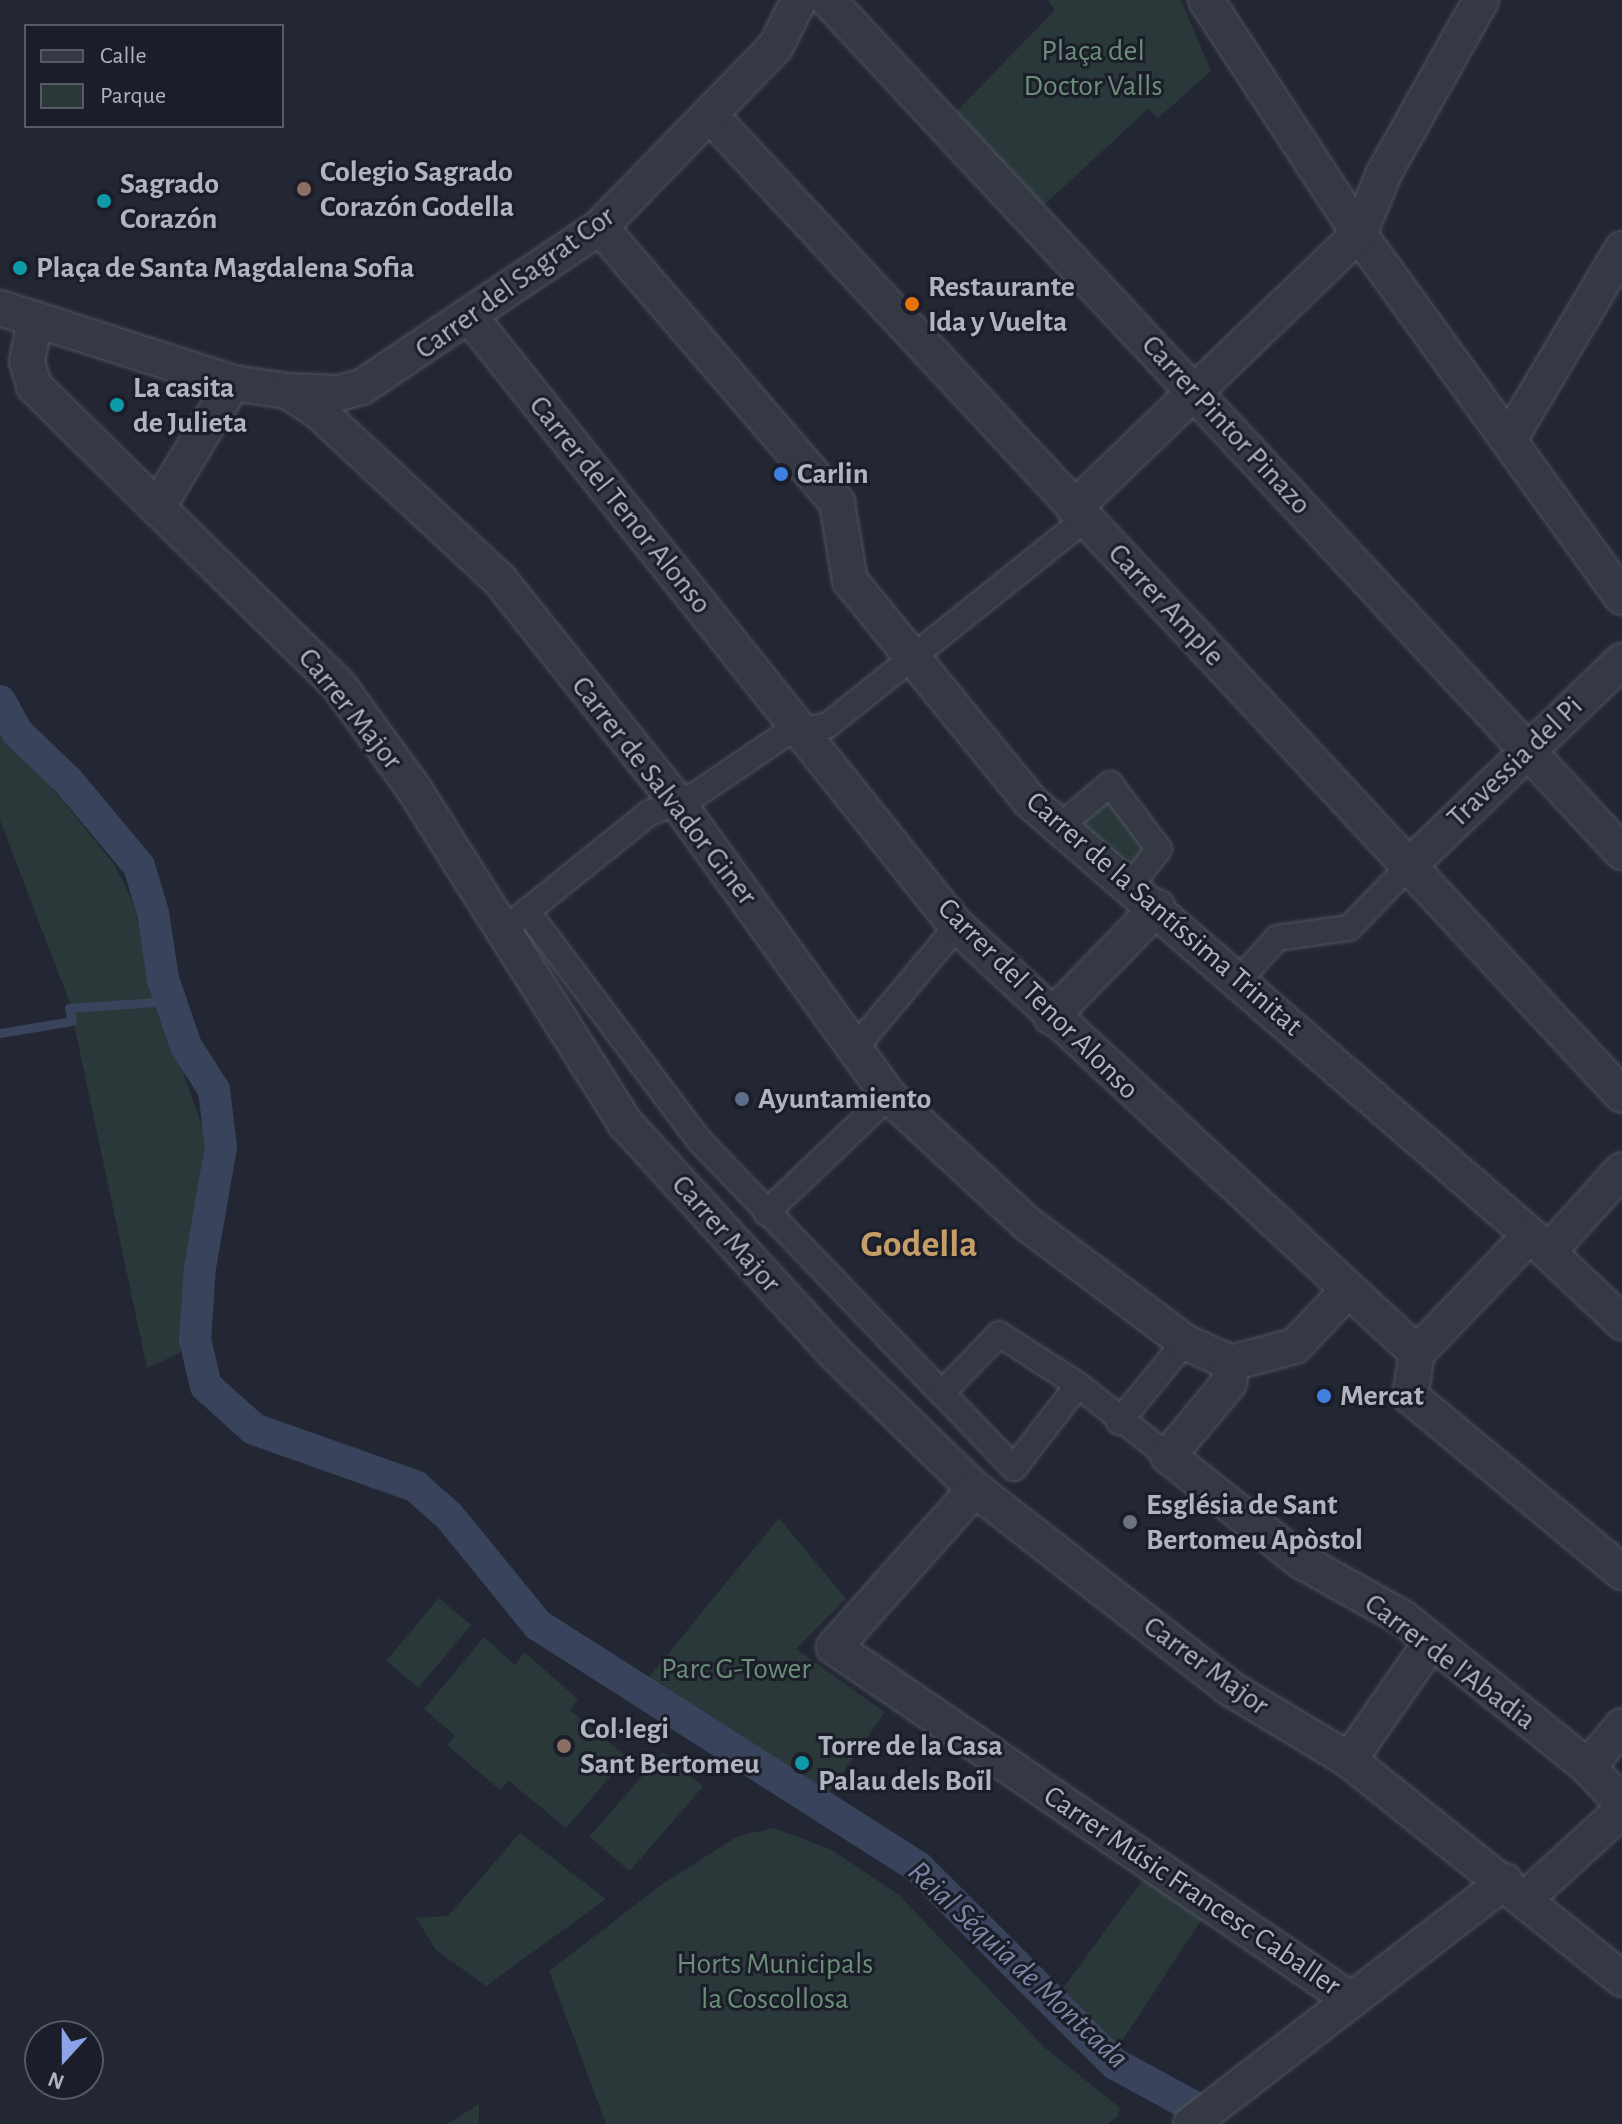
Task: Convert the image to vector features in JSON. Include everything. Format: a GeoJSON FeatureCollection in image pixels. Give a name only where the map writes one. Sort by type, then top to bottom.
{"type":"FeatureCollection","features":[{"type":"Feature","properties":{"kind":"street","name":"Carrer del Sagrat Cor"},"geometry":{"type":"LineString","coordinates":[[287,391],[339,393],[362,387],[471,318],[600,227],[776,46],[799,0]]}},
{"type":"Feature","properties":{"kind":"street"},"geometry":{"type":"LineString","coordinates":[[1078,1385],[1014,1468],[698,1139],[515,920],[649,813],[677,802],[784,735],[828,725],[1080,513],[1196,392],[1359,234],[1384,173],[1481,0]]}},
{"type":"Feature","properties":{"kind":"street"},"geometry":{"type":"LineString","coordinates":[[1209,2],[1359,234],[1510,438],[1622,597]]}},
{"type":"Feature","properties":{"kind":"street","name":"Carrer Pintor Pinazo"},"geometry":{"type":"LineString","coordinates":[[836,3],[1622,852]]}},
{"type":"Feature","properties":{"kind":"street","name":"Carrer Ample"},"geometry":{"type":"LineString","coordinates":[[711,116],[1622,1095]]}},
{"type":"Feature","properties":{"kind":"street","name":"Carrer de la Santíssima Trinitat"},"geometry":{"type":"LineString","coordinates":[[600,227],[837,503],[850,581],[911,658],[1057,829],[1158,907],[1539,1243],[1622,1322]]}},
{"type":"Feature","properties":{"kind":"street"},"geometry":{"type":"LineString","coordinates":[[1510,438],[1622,249]]}},
{"type":"Feature","properties":{"kind":"street"},"geometry":{"type":"LineString","coordinates":[[0,308],[35,320]]}},
{"type":"Feature","properties":{"kind":"street","name":"Carrer del Tenor Alonso"},"geometry":{"type":"LineString","coordinates":[[471,318],[666,567],[805,732],[957,926],[1051,1017],[1417,1353]]}},
{"type":"Feature","properties":{"kind":"street","name":"Carrer de Salvador Giner"},"geometry":{"type":"LineString","coordinates":[[35,320],[233,383],[287,391],[346,435],[499,579],[677,802],[889,1096],[1029,1225],[1185,1342],[1231,1363]]}},
{"type":"Feature","properties":{"kind":"street","name":"Carrer Major"},"geometry":{"type":"LineString","coordinates":[[35,320],[27,361],[34,386],[340,687],[515,920],[625,1123],[837,1355],[975,1489],[1228,1687],[1349,1760],[1515,1890],[1622,1979]]}},
{"type":"Feature","properties":{"kind":"street"},"geometry":{"type":"LineString","coordinates":[[157,508],[233,383]]}},
{"type":"Feature","properties":{"kind":"street","name":"Travessia del Pi"},"geometry":{"type":"LineString","coordinates":[[1410,865],[1527,748],[1622,661]]}},
{"type":"Feature","properties":{"kind":"street"},"geometry":{"type":"LineString","coordinates":[[1057,829],[1110,784],[1159,849],[1130,886]]}},
{"type":"Feature","properties":{"kind":"street"},"geometry":{"type":"LineString","coordinates":[[1240,979],[1277,938],[1349,928],[1410,865]]}},
{"type":"Feature","properties":{"kind":"street"},"geometry":{"type":"LineString","coordinates":[[1051,1017],[1158,907]]}},
{"type":"Feature","properties":{"kind":"street"},"geometry":{"type":"LineString","coordinates":[[856,1047],[957,926]]}},
{"type":"Feature","properties":{"kind":"street"},"geometry":{"type":"LineString","coordinates":[[766,1213],[889,1096]]}},
{"type":"Feature","properties":{"kind":"street"},"geometry":{"type":"LineString","coordinates":[[1622,1170],[1417,1353],[1410,1396],[1622,1572]]}},
{"type":"Feature","properties":{"kind":"street"},"geometry":{"type":"LineString","coordinates":[[1168,1456],[1229,1383],[1231,1363],[1295,1346],[1347,1291]]}},
{"type":"Feature","properties":{"kind":"street","name":"Carrer de l'Abadia"},"geometry":{"type":"LineString","coordinates":[[942,1393],[999,1334],[1078,1385],[1119,1422],[1168,1456],[1301,1561],[1432,1641],[1588,1767],[1622,1803]]}},
{"type":"Feature","properties":{"kind":"street"},"geometry":{"type":"LineString","coordinates":[[1119,1422],[1185,1342]]}},
{"type":"Feature","properties":{"kind":"street","name":"Carrer Músic Francesc Caballer"},"geometry":{"type":"LineString","coordinates":[[975,1489],[834,1647],[1351,2000]]}},
{"type":"Feature","properties":{"kind":"street"},"geometry":{"type":"LineString","coordinates":[[1349,1760],[1432,1641]]}},
{"type":"Feature","properties":{"kind":"street"},"geometry":{"type":"LineString","coordinates":[[1588,1767],[1622,1726]]}},
{"type":"Feature","properties":{"kind":"street"},"geometry":{"type":"LineString","coordinates":[[1191,2124],[1351,2000],[1515,1890],[1622,1810]]}},
{"type":"Feature","properties":{"kind":"green space","name":"Plaça del Doctor Valls"},"geometry":{"type":"Polygon","coordinates":[[[1048,0],[1181,0],[1211,71],[1158,118],[1148,109],[1042,207],[956,112],[1055,10],[1048,0]]]}},
{"type":"Feature","properties":{"kind":"green space"},"geometry":{"type":"Polygon","coordinates":[[[0,724],[114,864],[133,902],[155,1000],[71,1006],[0,820],[0,724]]]}},
{"type":"Feature","properties":{"kind":"green space"},"geometry":{"type":"Polygon","coordinates":[[[1105,785],[1153,853],[1128,877],[1058,822],[1105,785]]]}},
{"type":"Feature","properties":{"kind":"green space"},"geometry":{"type":"Polygon","coordinates":[[[158,1004],[203,1128],[208,1158],[186,1276],[180,1353],[147,1368],[71,1010],[158,1004]]]}},
{"type":"Feature","properties":{"kind":"green space","name":"Parc G-Tower"},"geometry":{"type":"Polygon","coordinates":[[[779,1518],[846,1599],[796,1649],[885,1712],[827,1796],[641,1687],[779,1518]]]}},
{"type":"Feature","properties":{"kind":"green space"},"geometry":{"type":"Polygon","coordinates":[[[439,1598],[471,1625],[418,1688],[386,1661],[439,1598]]]}},
{"type":"Feature","properties":{"kind":"green space"},"geometry":{"type":"Polygon","coordinates":[[[484,1637],[515,1665],[524,1652],[578,1699],[570,1710],[627,1757],[566,1828],[509,1781],[500,1790],[447,1745],[455,1736],[424,1709],[484,1637]]]}},
{"type":"Feature","properties":{"kind":"green space"},"geometry":{"type":"Polygon","coordinates":[[[663,1752],[703,1787],[630,1871],[590,1837],[663,1752]]]}},
{"type":"Feature","properties":{"kind":"green space","name":"Horts Municipals la Coscollosa"},"geometry":{"type":"Polygon","coordinates":[[[774,1828],[830,1849],[899,1895],[1044,2047],[1119,2107],[1118,2116],[1108,2124],[606,2124],[549,1971],[664,1883],[738,1836],[774,1828]]]}},
{"type":"Feature","properties":{"kind":"green space"},"geometry":{"type":"Polygon","coordinates":[[[520,1833],[606,1899],[486,1986],[436,1950],[416,1918],[448,1916],[520,1833]]]}},
{"type":"Feature","properties":{"kind":"green space"},"geometry":{"type":"Polygon","coordinates":[[[1144,1878],[1202,1919],[1114,2053],[1058,1995],[1144,1878]]]}},
{"type":"Feature","properties":{"kind":"green space"},"geometry":{"type":"Polygon","coordinates":[[[479,2104],[479,2124],[447,2124],[479,2104]]]}},
{"type":"Feature","properties":{"kind":"waterway","name":"Reial Séquia de Montcada"},"geometry":{"type":"LineString","coordinates":[[0,701],[17,732],[68,781],[139,866],[153,913],[163,979],[186,1046],[214,1090],[221,1147],[200,1267],[195,1340],[206,1386],[254,1429],[415,1486],[449,1516],[538,1625],[918,1867],[1115,2064],[1196,2108]]}},
{"type":"Feature","properties":{"kind":"waterway"},"geometry":{"type":"LineString","coordinates":[[0,1033],[72,1021],[69,1008],[171,1001]]}},
{"type":"Feature","properties":{"kind":"place","name":"Colegio Sagrado Corazón Godella"},"geometry":{"type":"Point","coordinates":[304,189]}},
{"type":"Feature","properties":{"kind":"place","name":"Sagrado Corazón"},"geometry":{"type":"Point","coordinates":[104,201]}},
{"type":"Feature","properties":{"kind":"place","name":"Plaça de Santa Magdalena Sofia"},"geometry":{"type":"Point","coordinates":[20,268]}},
{"type":"Feature","properties":{"kind":"place","name":"Restaurante Ida y Vuelta"},"geometry":{"type":"Point","coordinates":[912,304]}},
{"type":"Feature","properties":{"kind":"place","name":"La casita de Julieta"},"geometry":{"type":"Point","coordinates":[117,405]}},
{"type":"Feature","properties":{"kind":"place","name":"Carlin"},"geometry":{"type":"Point","coordinates":[781,474]}},
{"type":"Feature","properties":{"kind":"place","name":"Ayuntamiento"},"geometry":{"type":"Point","coordinates":[742,1099]}},
{"type":"Feature","properties":{"kind":"place","name":"Mercat"},"geometry":{"type":"Point","coordinates":[1324,1396]}},
{"type":"Feature","properties":{"kind":"place","name":"Església de Sant Bertomeu Apòstol"},"geometry":{"type":"Point","coordinates":[1130,1522]}},
{"type":"Feature","properties":{"kind":"place","name":"Col·legi Sant Bertomeu"},"geometry":{"type":"Point","coordinates":[564,1746]}},
{"type":"Feature","properties":{"kind":"place","name":"Torre de la Casa Palau dels Boïl"},"geometry":{"type":"Point","coordinates":[802,1763]}},
{"type":"Feature","properties":{"kind":"district","name":"Godella"},"geometry":{"type":"Point","coordinates":[919,1246]}}]}
